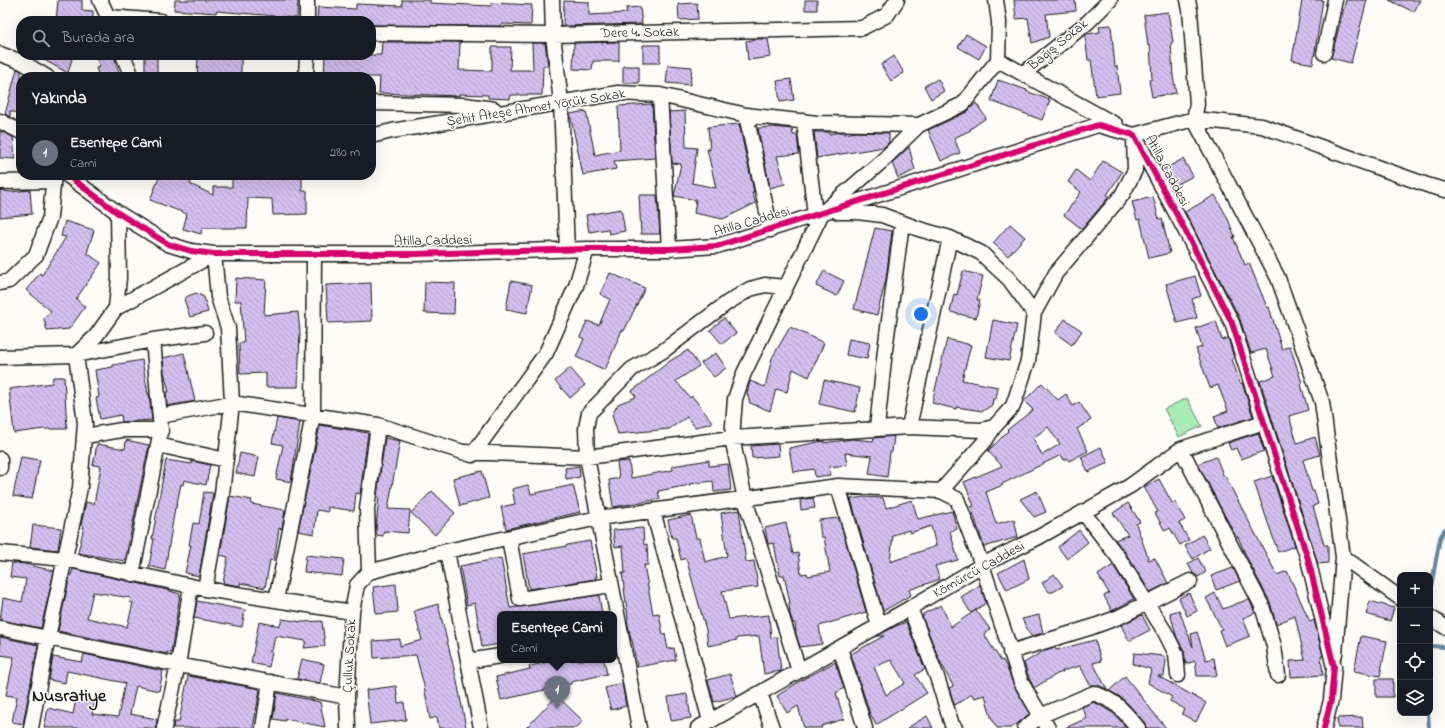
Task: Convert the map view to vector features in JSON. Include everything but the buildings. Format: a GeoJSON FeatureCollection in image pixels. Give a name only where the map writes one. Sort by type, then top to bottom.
{"type":"FeatureCollection","features":[{"type":"Feature","properties":{"kind":"street"},"geometry":{"type":"LineString","coordinates":[[100,0],[108,16]]}},
{"type":"Feature","properties":{"kind":"street"},"geometry":{"type":"LineString","coordinates":[[307,0],[307,16]]}},
{"type":"Feature","properties":{"kind":"street"},"geometry":{"type":"LineString","coordinates":[[552,0],[553,35],[561,102],[566,250]]}},
{"type":"Feature","properties":{"kind":"street","name":"Dere 4. Sokak"},"geometry":{"type":"LineString","coordinates":[[376,33],[553,35],[862,28],[887,15],[897,0]]}},
{"type":"Feature","properties":{"kind":"street"},"geometry":{"type":"LineString","coordinates":[[996,0],[999,22],[998,60],[1134,135],[1194,119],[1262,126],[1445,190]]}},
{"type":"Feature","properties":{"kind":"street","name":"Bağış Sokak"},"geometry":{"type":"LineString","coordinates":[[1024,73],[1088,22],[1110,0]]}},
{"type":"Feature","properties":{"kind":"street"},"geometry":{"type":"LineString","coordinates":[[1188,0],[1197,104],[1194,119],[1278,278],[1322,402],[1344,557],[1334,667],[1330,700],[1324,728]]}},
{"type":"Feature","properties":{"kind":"street"},"geometry":{"type":"LineString","coordinates":[[1324,53],[1335,0]]}},
{"type":"Feature","properties":{"kind":"street"},"geometry":{"type":"LineString","coordinates":[[0,54],[16,60]]}},
{"type":"Feature","properties":{"kind":"street"},"geometry":{"type":"LineString","coordinates":[[16,60],[22,62],[36,72]]}},
{"type":"Feature","properties":{"kind":"street"},"geometry":{"type":"LineString","coordinates":[[125,60],[130,72]]}},
{"type":"Feature","properties":{"kind":"street"},"geometry":{"type":"LineString","coordinates":[[306,72],[307,60]]}},
{"type":"Feature","properties":{"kind":"street","name":"Şehit Ateşe Ahmet Yörük Sokak"},"geometry":{"type":"LineString","coordinates":[[376,135],[618,93],[660,95],[746,115],[804,121],[920,125],[963,104],[998,60]]}},
{"type":"Feature","properties":{"kind":"street"},"geometry":{"type":"LineString","coordinates":[[660,95],[669,249]]}},
{"type":"Feature","properties":{"kind":"street"},"geometry":{"type":"LineString","coordinates":[[376,103],[465,105],[507,111]]}},
{"type":"Feature","properties":{"kind":"street"},"geometry":{"type":"LineString","coordinates":[[746,115],[771,230]]}},
{"type":"Feature","properties":{"kind":"street"},"geometry":{"type":"LineString","coordinates":[[0,121],[16,128]]}},
{"type":"Feature","properties":{"kind":"street"},"geometry":{"type":"LineString","coordinates":[[804,121],[818,214]]}},
{"type":"Feature","properties":{"kind":"street"},"geometry":{"type":"LineString","coordinates":[[799,671],[744,499],[732,438],[734,399],[744,373],[785,288],[818,214],[881,162],[920,125]]}},
{"type":"Feature","properties":{"kind":"street","name":"Atilla Caddesi"},"geometry":{"type":"LineString","coordinates":[[74,180],[118,213],[168,244],[191,251],[214,254],[415,254],[587,249],[669,249],[717,246],[1098,125],[1134,135],[1186,232],[1232,323],[1308,559],[1334,667]]}},
{"type":"Feature","properties":{"kind":"street"},"geometry":{"type":"LineString","coordinates":[[941,491],[985,441],[994,427],[1013,406],[1028,361],[1034,313],[1056,273],[1122,195],[1135,170],[1134,135]]}},
{"type":"Feature","properties":{"kind":"street"},"geometry":{"type":"LineString","coordinates":[[0,182],[27,180]]}},
{"type":"Feature","properties":{"kind":"street"},"geometry":{"type":"LineString","coordinates":[[0,282],[9,281],[36,255],[50,217],[54,180]]}},
{"type":"Feature","properties":{"kind":"street"},"geometry":{"type":"LineString","coordinates":[[818,214],[857,212],[882,215],[919,229],[950,238],[981,253],[1009,279],[1034,313]]}},
{"type":"Feature","properties":{"kind":"street"},"geometry":{"type":"LineString","coordinates":[[116,308],[119,278],[118,213]]}},
{"type":"Feature","properties":{"kind":"street"},"geometry":{"type":"LineString","coordinates":[[878,428],[885,350],[902,223]]}},
{"type":"Feature","properties":{"kind":"street"},"geometry":{"type":"LineString","coordinates":[[909,426],[950,238]]}},
{"type":"Feature","properties":{"kind":"street"},"geometry":{"type":"LineString","coordinates":[[469,452],[546,353],[576,286],[587,249]]}},
{"type":"Feature","properties":{"kind":"street"},"geometry":{"type":"LineString","coordinates":[[76,355],[96,336],[116,308],[214,254],[218,297],[228,328],[232,403],[222,494],[205,589]]}},
{"type":"Feature","properties":{"kind":"street"},"geometry":{"type":"LineString","coordinates":[[276,600],[313,415],[314,254]]}},
{"type":"Feature","properties":{"kind":"street"},"geometry":{"type":"LineString","coordinates":[[614,611],[611,585],[587,457],[586,428],[589,413],[632,369],[663,351],[727,303],[750,289],[765,285],[785,288]]}},
{"type":"Feature","properties":{"kind":"street"},"geometry":{"type":"LineString","coordinates":[[0,357],[76,355],[153,340],[205,333]]}},
{"type":"Feature","properties":{"kind":"street"},"geometry":{"type":"LineString","coordinates":[[132,574],[158,446],[161,423],[153,340]]}},
{"type":"Feature","properties":{"kind":"street"},"geometry":{"type":"LineString","coordinates":[[31,728],[48,637],[80,488],[85,423],[76,355]]}},
{"type":"Feature","properties":{"kind":"street"},"geometry":{"type":"LineString","coordinates":[[85,436],[161,423],[232,403],[378,425],[469,452],[587,457],[732,438],[909,426],[981,430],[994,427]]}},
{"type":"Feature","properties":{"kind":"street","name":"Kömürcü Caddesi"},"geometry":{"type":"LineString","coordinates":[[710,724],[760,693],[879,626],[982,565],[1039,537],[1130,486],[1181,449],[1264,422]]}},
{"type":"Feature","properties":{"kind":"street"},"geometry":{"type":"LineString","coordinates":[[378,425],[367,509],[369,572],[447,551],[598,518],[838,486],[941,491],[957,499],[982,565],[1021,682],[1044,722]]}},
{"type":"Feature","properties":{"kind":"street"},"geometry":{"type":"LineString","coordinates":[[158,446],[226,460]]}},
{"type":"Feature","properties":{"kind":"street"},"geometry":{"type":"LineString","coordinates":[[1181,449],[1262,606],[1274,646],[1278,675]]}},
{"type":"Feature","properties":{"kind":"street"},"geometry":{"type":"LineString","coordinates":[[0,459],[0,468]]}},
{"type":"Feature","properties":{"kind":"street"},"geometry":{"type":"LineString","coordinates":[[838,486],[879,626]]}},
{"type":"Feature","properties":{"kind":"street"},"geometry":{"type":"LineString","coordinates":[[653,511],[710,724]]}},
{"type":"Feature","properties":{"kind":"street"},"geometry":{"type":"LineString","coordinates":[[1083,512],[1118,557],[1165,632],[1176,654],[1178,675]]}},
{"type":"Feature","properties":{"kind":"street"},"geometry":{"type":"LineString","coordinates":[[509,538],[520,599],[611,585]]}},
{"type":"Feature","properties":{"kind":"street"},"geometry":{"type":"LineString","coordinates":[[447,551],[481,728]]}},
{"type":"Feature","properties":{"kind":"street"},"geometry":{"type":"LineString","coordinates":[[0,553],[65,560],[205,589],[352,612]]}},
{"type":"Feature","properties":{"kind":"street"},"geometry":{"type":"LineString","coordinates":[[1344,557],[1397,596]]}},
{"type":"Feature","properties":{"kind":"street","name":"Çulluk Sokak"},"geometry":{"type":"LineString","coordinates":[[348,728],[347,697],[352,612],[357,585],[369,572]]}},
{"type":"Feature","properties":{"kind":"street"},"geometry":{"type":"LineString","coordinates":[[1010,652],[1092,627],[1119,616],[1190,581]]}},
{"type":"Feature","properties":{"kind":"street"},"geometry":{"type":"LineString","coordinates":[[164,728],[178,664],[191,586]]}},
{"type":"Feature","properties":{"kind":"street"},"geometry":{"type":"LineString","coordinates":[[910,608],[937,677],[952,725],[955,728]]}},
{"type":"Feature","properties":{"kind":"street"},"geometry":{"type":"LineString","coordinates":[[0,628],[347,697]]}},
{"type":"Feature","properties":{"kind":"street"},"geometry":{"type":"LineString","coordinates":[[617,638],[639,728]]}},
{"type":"Feature","properties":{"kind":"street"},"geometry":{"type":"LineString","coordinates":[[840,648],[865,728]]}},
{"type":"Feature","properties":{"kind":"street"},"geometry":{"type":"LineString","coordinates":[[468,661],[497,656]]}},
{"type":"Feature","properties":{"kind":"street"},"geometry":{"type":"LineString","coordinates":[[263,728],[270,682]]}},
{"type":"Feature","properties":{"kind":"street"},"geometry":{"type":"LineString","coordinates":[[760,693],[772,728]]}},
{"type":"Feature","properties":{"kind":"street"},"geometry":{"type":"LineString","coordinates":[[1025,728],[1044,722],[1094,693],[1106,698],[1121,708],[1138,728]]}},
{"type":"Feature","properties":{"kind":"green space"},"geometry":{"type":"Polygon","coordinates":[[[1187,398],[1202,426],[1179,437],[1164,409],[1187,398]]]}},
{"type":"Feature","properties":{"kind":"waterway"},"geometry":{"type":"LineString","coordinates":[[1433,576],[1440,538],[1445,529]]}},
{"type":"Feature","properties":{"kind":"waterway"},"geometry":{"type":"LineString","coordinates":[[1433,646],[1445,647]]}},
{"type":"Feature","properties":{"kind":"waterway"},"geometry":{"type":"LineString","coordinates":[[1428,716],[1429,728]]}},
{"type":"Feature","properties":{"kind":"cycle path"},"geometry":{"type":"LineString","coordinates":[[74,180],[118,213],[168,244],[191,251],[214,254],[415,254],[587,249],[669,249],[717,246],[1098,125],[1134,135],[1186,232],[1232,323],[1308,559],[1334,667],[1331,700],[1324,728]]}},
{"type":"Feature","properties":{"kind":"place","name":"Esentepe Cami"},"geometry":{"type":"Point","coordinates":[557,709]}},
{"type":"Feature","properties":{"kind":"district","name":"Nusratiye"},"geometry":{"type":"Point","coordinates":[69,697]}}]}
